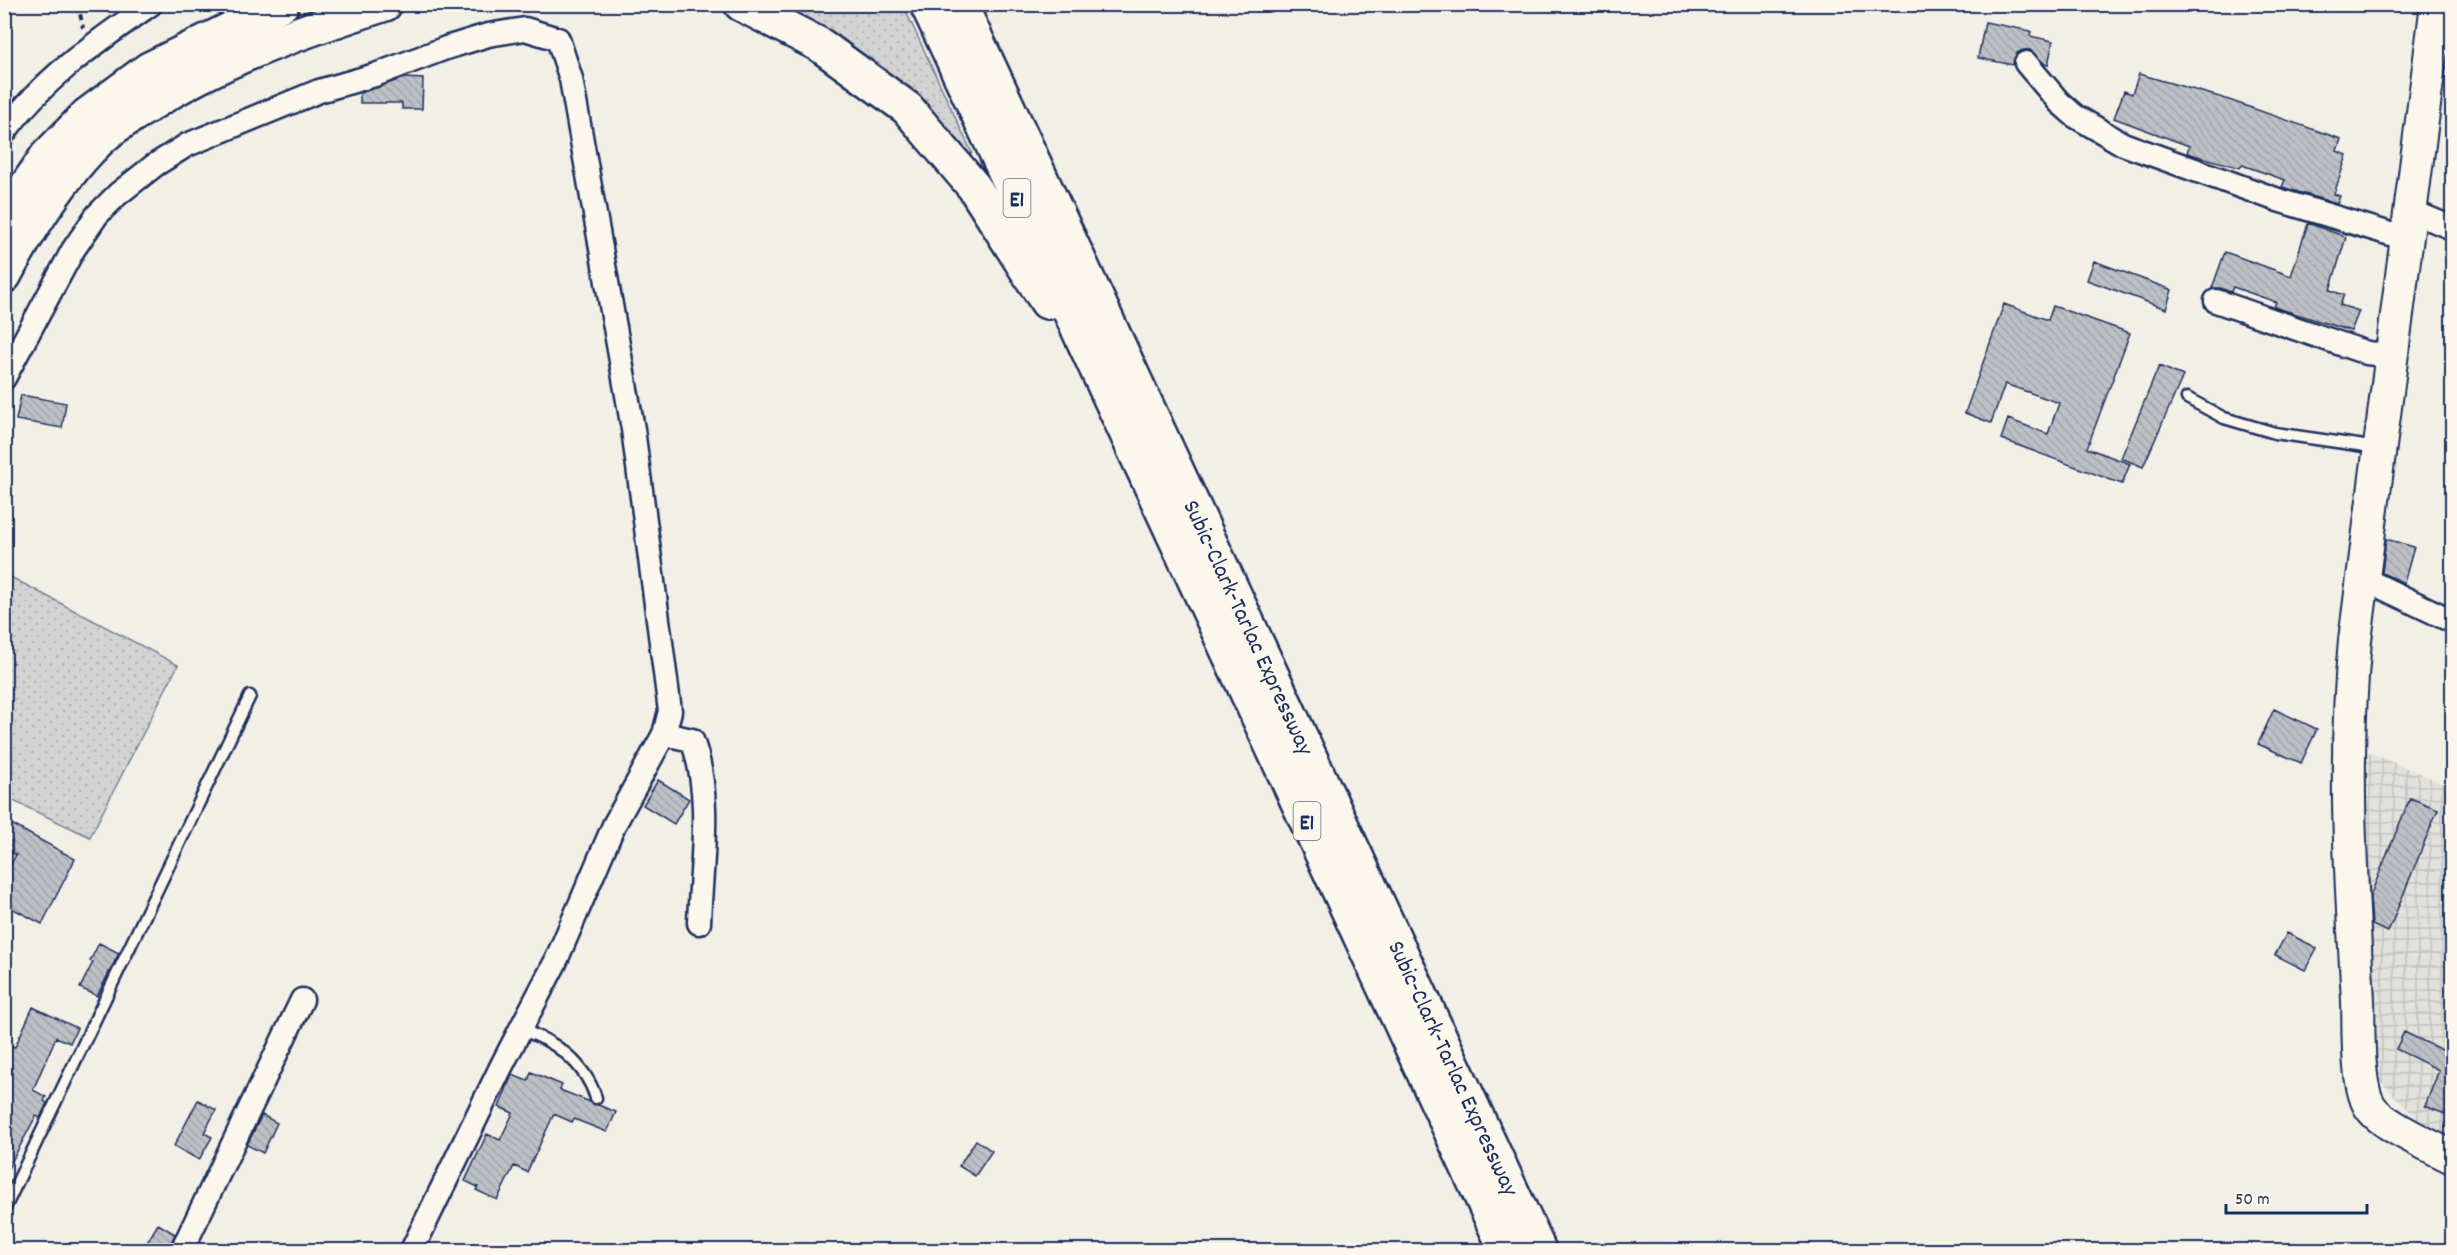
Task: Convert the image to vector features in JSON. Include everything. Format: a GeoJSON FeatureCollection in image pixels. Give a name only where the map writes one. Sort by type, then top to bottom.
{"type":"FeatureCollection","features":[{"type":"Feature","properties":{"kind":"highway"},"geometry":{"type":"LineString","coordinates":[[4,219],[47,156],[87,115],[149,69],[278,14],[343,4]]}},
{"type":"Feature","properties":{"kind":"highway"},"geometry":{"type":"LineString","coordinates":[[4,276],[23,240],[73,169],[111,129],[167,93],[199,77],[278,14],[385,4]]}},
{"type":"Feature","properties":{"kind":"highway"},"geometry":{"type":"LineString","coordinates":[[741,4],[820,45],[907,108],[974,187],[1107,391]]}},
{"type":"Feature","properties":{"kind":"highway","name":"Subic-Clark-Tarlac Expressway"},"geometry":{"type":"LineString","coordinates":[[927,4],[1506,1251]]}},
{"type":"Feature","properties":{"kind":"highway","name":"Subic-Clark-Tarlac Expressway"},"geometry":{"type":"LineString","coordinates":[[960,4],[1539,1251]]}},
{"type":"Feature","properties":{"kind":"street"},"geometry":{"type":"LineString","coordinates":[[4,133],[64,68],[151,4]]}},
{"type":"Feature","properties":{"kind":"street"},"geometry":{"type":"LineString","coordinates":[[2437,4],[2394,350],[2362,578],[2350,692],[2349,754],[2352,902],[2360,1055],[2365,1094],[2379,1118],[2452,1157]]}},
{"type":"Feature","properties":{"kind":"street"},"geometry":{"type":"LineString","coordinates":[[4,378],[74,250],[97,215],[127,186],[187,145],[319,91],[375,75],[488,35],[525,29],[558,39],[572,80],[633,429],[670,711],[664,734],[614,825],[555,963],[412,1251]]}},
{"type":"Feature","properties":{"kind":"street"},"geometry":{"type":"LineString","coordinates":[[2026,63],[2059,102],[2075,116],[2123,144],[2278,200],[2409,225],[2452,228]]}},
{"type":"Feature","properties":{"kind":"street"},"geometry":{"type":"LineString","coordinates":[[2216,301],[2367,353],[2376,354],[2394,350]]}},
{"type":"Feature","properties":{"kind":"street"},"geometry":{"type":"LineString","coordinates":[[2362,578],[2452,621]]}},
{"type":"Feature","properties":{"kind":"street"},"geometry":{"type":"LineString","coordinates":[[664,734],[692,740],[700,763],[704,796],[699,923]]}},
{"type":"Feature","properties":{"kind":"street"},"geometry":{"type":"LineString","coordinates":[[182,1251],[302,1000]]}},
{"type":"Feature","properties":{"kind":"lane"},"geometry":{"type":"LineString","coordinates":[[2187,398],[2224,418],[2276,433],[2379,448]]}},
{"type":"Feature","properties":{"kind":"lane"},"geometry":{"type":"LineString","coordinates":[[4,1210],[250,696]]}},
{"type":"Feature","properties":{"kind":"lane"},"geometry":{"type":"LineString","coordinates":[[520,1030],[540,1035],[571,1058],[583,1070],[596,1098]]}},
{"type":"Feature","properties":{"kind":"shaded area"},"geometry":{"type":"Polygon","coordinates":[[[771,5],[903,5],[972,153],[967,156],[771,5]]]}},
{"type":"Feature","properties":{"kind":"shaded area"},"geometry":{"type":"Polygon","coordinates":[[[5,574],[178,665],[90,837],[5,797],[5,574]]]}},
{"type":"Feature","properties":{"kind":"shaded area"},"geometry":{"type":"Polygon","coordinates":[[[2329,736],[2452,787],[2452,1138],[2417,1119],[2374,1075],[2329,736]]]}},
{"type":"Feature","properties":{"kind":"building"},"geometry":{"type":"Polygon","coordinates":[[[1985,22],[2031,31],[2030,36],[2053,41],[2048,65],[2030,50],[2017,53],[2013,65],[1978,58],[1985,22]]]}},
{"type":"Feature","properties":{"kind":"building"},"geometry":{"type":"Polygon","coordinates":[[[2139,74],[2223,98],[2341,139],[2337,151],[2347,155],[2334,194],[2340,196],[2337,204],[2282,187],[2285,180],[2242,165],[2240,168],[2187,153],[2189,146],[2114,118],[2124,91],[2132,94],[2139,74]]]}},
{"type":"Feature","properties":{"kind":"building"},"geometry":{"type":"Polygon","coordinates":[[[404,78],[423,79],[422,109],[402,109],[402,103],[360,103],[360,93],[404,78]]]}},
{"type":"Feature","properties":{"kind":"building"},"geometry":{"type":"Polygon","coordinates":[[[2308,223],[2346,237],[2330,290],[2344,295],[2340,305],[2359,311],[2351,331],[2274,307],[2276,302],[2233,287],[2231,292],[2212,288],[2225,252],[2291,276],[2308,223]]]}},
{"type":"Feature","properties":{"kind":"building"},"geometry":{"type":"Polygon","coordinates":[[[2094,261],[2172,290],[2166,309],[2087,280],[2094,261]]]}},
{"type":"Feature","properties":{"kind":"building"},"geometry":{"type":"Polygon","coordinates":[[[2004,304],[2048,320],[2053,306],[2130,333],[2087,448],[2130,464],[2122,484],[2001,439],[2008,419],[2048,434],[2059,403],[2005,384],[1991,423],[1965,413],[2004,304]]]}},
{"type":"Feature","properties":{"kind":"building"},"geometry":{"type":"Polygon","coordinates":[[[2159,366],[2183,376],[2143,467],[2121,458],[2159,366]]]}},
{"type":"Feature","properties":{"kind":"building"},"geometry":{"type":"Polygon","coordinates":[[[21,395],[66,403],[62,428],[16,420],[21,395]]]}},
{"type":"Feature","properties":{"kind":"building"},"geometry":{"type":"Polygon","coordinates":[[[2386,539],[2414,547],[2404,583],[2382,573],[2386,539]]]}},
{"type":"Feature","properties":{"kind":"building"},"geometry":{"type":"Polygon","coordinates":[[[2274,709],[2317,729],[2301,763],[2258,744],[2274,709]]]}},
{"type":"Feature","properties":{"kind":"building"},"geometry":{"type":"Polygon","coordinates":[[[658,780],[689,799],[674,824],[643,805],[658,780]]]}},
{"type":"Feature","properties":{"kind":"building"},"geometry":{"type":"Polygon","coordinates":[[[2410,798],[2438,809],[2388,932],[2372,925],[2370,896],[2410,798]]]}},
{"type":"Feature","properties":{"kind":"building"},"geometry":{"type":"Polygon","coordinates":[[[4,820],[75,859],[42,924],[4,904],[4,876],[16,855],[8,851],[12,842],[4,838],[4,820]]]}},
{"type":"Feature","properties":{"kind":"building"},"geometry":{"type":"Polygon","coordinates":[[[2287,933],[2317,948],[2305,970],[2275,955],[2287,933]]]}},
{"type":"Feature","properties":{"kind":"building"},"geometry":{"type":"Polygon","coordinates":[[[99,943],[119,953],[97,996],[80,988],[93,962],[90,961],[99,943]]]}},
{"type":"Feature","properties":{"kind":"building"},"geometry":{"type":"Polygon","coordinates":[[[33,1007],[77,1028],[70,1043],[56,1037],[33,1090],[46,1097],[44,1101],[47,1103],[40,1118],[36,1116],[4,1176],[4,1043],[15,1047],[33,1007]]]}},
{"type":"Feature","properties":{"kind":"building"},"geometry":{"type":"Polygon","coordinates":[[[2404,1032],[2446,1052],[2452,1038],[2452,1117],[2425,1106],[2439,1070],[2396,1049],[2404,1032]]]}},
{"type":"Feature","properties":{"kind":"building"},"geometry":{"type":"Polygon","coordinates":[[[531,1072],[562,1085],[560,1090],[616,1112],[607,1132],[554,1114],[527,1172],[514,1166],[497,1200],[476,1190],[478,1187],[465,1181],[487,1134],[500,1140],[513,1113],[499,1107],[512,1075],[528,1081],[531,1072]]]}},
{"type":"Feature","properties":{"kind":"building"},"geometry":{"type":"Polygon","coordinates":[[[198,1100],[216,1110],[204,1133],[212,1137],[199,1160],[174,1146],[198,1100]]]}},
{"type":"Feature","properties":{"kind":"building"},"geometry":{"type":"Polygon","coordinates":[[[262,1115],[277,1123],[263,1153],[247,1145],[262,1115]]]}},
{"type":"Feature","properties":{"kind":"building"},"geometry":{"type":"Polygon","coordinates":[[[976,1140],[992,1151],[975,1176],[959,1166],[976,1140]]]}},
{"type":"Feature","properties":{"kind":"building"},"geometry":{"type":"Polygon","coordinates":[[[158,1224],[175,1234],[167,1251],[142,1251],[158,1224]]]}}]}
